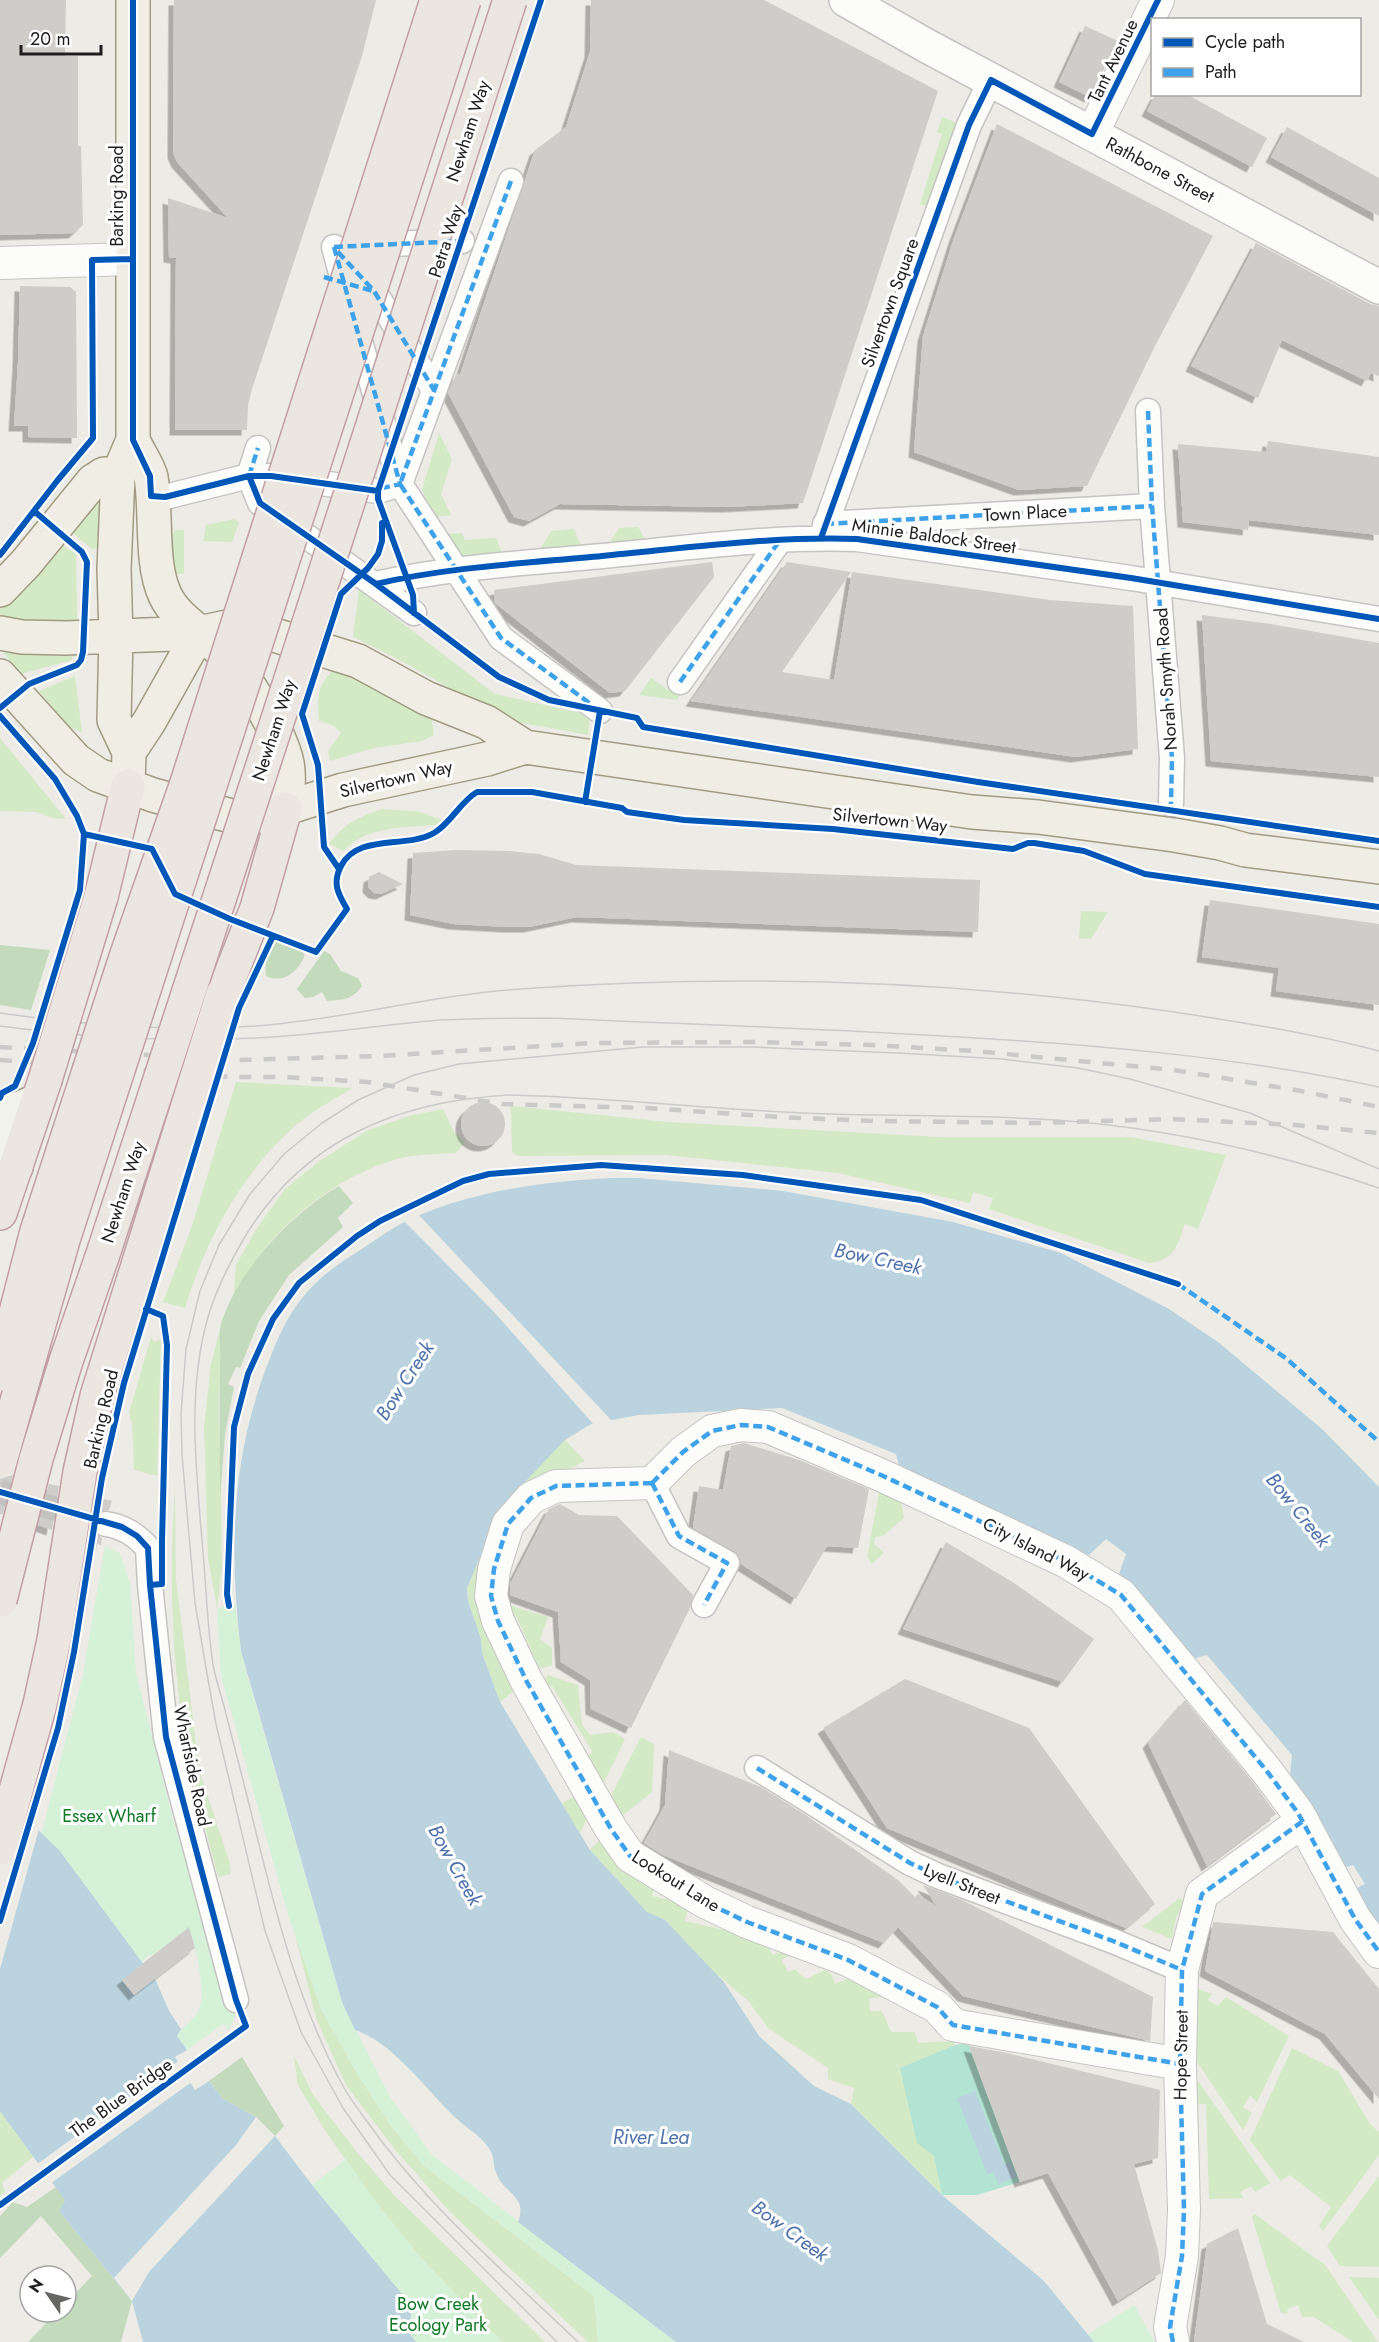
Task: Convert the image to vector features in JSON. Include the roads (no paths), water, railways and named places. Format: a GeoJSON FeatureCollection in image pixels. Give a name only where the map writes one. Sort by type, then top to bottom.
{"type":"FeatureCollection","features":[{"type":"Feature","properties":{"kind":"highway"},"geometry":{"type":"LineString","coordinates":[[0,1374],[37,1231],[126,957],[187,783],[437,0]]}},
{"type":"Feature","properties":{"kind":"highway"},"geometry":{"type":"LineString","coordinates":[[0,1461],[66,1229],[464,0]]}},
{"type":"Feature","properties":{"kind":"highway","name":"Newham Way"},"geometry":{"type":"LineString","coordinates":[[36,1459],[49,1356],[80,1246],[483,0]]}},
{"type":"Feature","properties":{"kind":"highway","name":"Newham Way"},"geometry":{"type":"LineString","coordinates":[[0,1600],[36,1459],[66,1360],[103,1254],[510,0]]}},
{"type":"Feature","properties":{"kind":"highway"},"geometry":{"type":"LineString","coordinates":[[0,1213],[45,1080],[101,897],[128,786]]}},
{"type":"Feature","properties":{"kind":"highway"},"geometry":{"type":"LineString","coordinates":[[0,1848],[40,1704],[54,1640],[80,1472],[97,1396],[222,994],[257,908],[285,809]]}},
{"type":"Feature","properties":{"kind":"main road","name":"Barking Road"},"geometry":{"type":"LineString","coordinates":[[133,0],[133,440],[150,476],[160,576],[165,596],[173,607],[234,667],[272,725],[287,763],[289,785],[285,809]]}},
{"type":"Feature","properties":{"kind":"main road"},"geometry":{"type":"LineString","coordinates":[[128,786],[129,752],[114,720],[116,637],[114,569],[118,475],[133,440]]}},
{"type":"Feature","properties":{"kind":"main road"},"geometry":{"type":"LineString","coordinates":[[0,590],[93,481],[104,474],[118,475]]}},
{"type":"Feature","properties":{"kind":"main road","name":"Silvertown Way"},"geometry":{"type":"LineString","coordinates":[[0,633],[22,637],[116,637],[199,633],[227,627],[252,628],[358,661],[426,698],[486,722],[525,747],[972,812],[1038,817],[1174,835],[1245,850],[1379,867]]}},
{"type":"Feature","properties":{"kind":"main road"},"geometry":{"type":"LineString","coordinates":[[129,752],[149,722],[199,633]]}},
{"type":"Feature","properties":{"kind":"main road","name":"Silvertown Way"},"geometry":{"type":"LineString","coordinates":[[0,676],[76,760],[98,776],[153,795],[231,816],[261,816],[344,790],[487,759],[525,747]]}},
{"type":"Feature","properties":{"kind":"main road"},"geometry":{"type":"LineString","coordinates":[[0,1116],[37,1101]]}},
{"type":"Feature","properties":{"kind":"main road"},"geometry":{"type":"LineString","coordinates":[[0,1138],[16,1167]]}},
{"type":"Feature","properties":{"kind":"street","name":"Rathbone Street"},"geometry":{"type":"LineString","coordinates":[[846,0],[1379,287]]}},
{"type":"Feature","properties":{"kind":"street","name":"Tant Avenue"},"geometry":{"type":"LineString","coordinates":[[1092,134],[1146,29],[1158,0]]}},
{"type":"Feature","properties":{"kind":"street","name":"Silvertown Square"},"geometry":{"type":"LineString","coordinates":[[823,531],[969,125],[991,80]]}},
{"type":"Feature","properties":{"kind":"street"},"geometry":{"type":"LineString","coordinates":[[400,484],[512,181]]}},
{"type":"Feature","properties":{"kind":"street"},"geometry":{"type":"LineString","coordinates":[[334,247],[462,241]]}},
{"type":"Feature","properties":{"kind":"street"},"geometry":{"type":"LineString","coordinates":[[334,247],[374,291],[434,390]]}},
{"type":"Feature","properties":{"kind":"street"},"geometry":{"type":"LineString","coordinates":[[334,247],[334,279],[400,484],[501,638],[600,711]]}},
{"type":"Feature","properties":{"kind":"street"},"geometry":{"type":"LineString","coordinates":[[0,262],[132,259]]}},
{"type":"Feature","properties":{"kind":"street"},"geometry":{"type":"LineString","coordinates":[[334,279],[374,291]]}},
{"type":"Feature","properties":{"kind":"street","name":"Norah Smyth Road"},"geometry":{"type":"LineString","coordinates":[[1148,411],[1152,506],[1172,758],[1171,804]]}},
{"type":"Feature","properties":{"kind":"street"},"geometry":{"type":"LineString","coordinates":[[258,448],[249,476],[260,503],[414,613]]}},
{"type":"Feature","properties":{"kind":"street"},"geometry":{"type":"LineString","coordinates":[[165,497],[249,476],[271,476],[378,491],[400,484]]}},
{"type":"Feature","properties":{"kind":"street","name":"Town Place"},"geometry":{"type":"LineString","coordinates":[[823,531],[1152,506]]}},
{"type":"Feature","properties":{"kind":"street","name":"Minnie Baldock Street"},"geometry":{"type":"LineString","coordinates":[[376,584],[407,577],[780,540],[823,531],[857,539],[1158,583],[1379,619]]}},
{"type":"Feature","properties":{"kind":"street"},"geometry":{"type":"LineString","coordinates":[[680,682],[780,540]]}},
{"type":"Feature","properties":{"kind":"street","name":"City Island Way"},"geometry":{"type":"LineString","coordinates":[[652,1483],[682,1452],[712,1431],[741,1425],[768,1427],[881,1475],[1065,1561],[1121,1596],[1266,1770],[1303,1821],[1355,1919],[1379,1952]]}},
{"type":"Feature","properties":{"kind":"street"},"geometry":{"type":"LineString","coordinates":[[652,1483],[679,1536],[727,1563],[704,1605]]}},
{"type":"Feature","properties":{"kind":"street","name":"Lookout Lane"},"geometry":{"type":"LineString","coordinates":[[652,1483],[556,1486],[531,1498],[508,1524],[494,1569],[491,1596],[498,1621],[527,1682],[605,1819],[630,1856],[705,1902],[747,1922],[848,1960],[937,2007],[953,2025],[1180,2064]]}},
{"type":"Feature","properties":{"kind":"street","name":"Wharfside Road"},"geometry":{"type":"LineString","coordinates":[[106,1524],[122,1527],[137,1536],[148,1548],[166,1737],[236,2000]]}},
{"type":"Feature","properties":{"kind":"street","name":"Lyell Street"},"geometry":{"type":"LineString","coordinates":[[757,1768],[910,1863],[938,1876],[1102,1937],[1182,1970]]}},
{"type":"Feature","properties":{"kind":"street","name":"Hope Street"},"geometry":{"type":"LineString","coordinates":[[1173,2342],[1170,2327],[1182,2256],[1184,2210],[1180,2064],[1182,1970],[1202,1893],[1303,1821]]}},
{"type":"Feature","properties":{"kind":"water","name":"River Lea"},"geometry":{"type":"Polygon","coordinates":[[[610,1178],[639,1178],[783,1191],[953,1222],[1061,1253],[1169,1309],[1218,1342],[1322,1429],[1379,1487],[1379,1924],[1369,1925],[1349,1892],[1365,1884],[1353,1865],[1336,1870],[1289,1787],[1292,1755],[1207,1655],[1185,1661],[1117,1580],[1126,1554],[1106,1539],[1089,1555],[1010,1524],[901,1474],[896,1454],[782,1408],[639,1415],[591,1424],[565,1440],[501,1507],[467,1588],[468,1601],[481,1639],[482,1653],[500,1702],[590,1850],[647,1912],[665,1920],[724,1982],[759,2036],[814,2086],[851,2104],[942,2195],[1044,2281],[1094,2342],[676,2342],[518,2222],[520,2206],[518,2201],[497,2175],[488,2147],[456,2118],[396,2056],[369,2036],[355,2030],[342,2002],[241,1651],[235,1579],[236,1507],[246,1436],[255,1401],[279,1336],[301,1299],[327,1273],[390,1230],[438,1208],[486,1194],[535,1185],[610,1178]]]}},
{"type":"Feature","properties":{"kind":"water"},"geometry":{"type":"Polygon","coordinates":[[[0,1793],[59,1850],[156,1981],[169,2011],[181,2029],[177,2036],[187,2050],[175,2057],[195,2090],[209,2081],[223,2099],[256,2117],[275,2136],[312,2185],[412,2306],[409,2333],[416,2342],[143,2342],[132,2301],[59,2211],[65,2200],[0,2111],[0,1793]]]}},
{"type":"Feature","properties":{"kind":"water"},"geometry":{"type":"Polygon","coordinates":[[[975,2091],[1004,2164],[1011,2162],[1017,2177],[998,2184],[994,2172],[987,2174],[957,2098],[975,2091]]]}},
{"type":"Feature","properties":{"kind":"tunnel"},"geometry":{"type":"LineString","coordinates":[[0,1492],[106,1524]]}},
{"type":"Feature","properties":{"kind":"tram line"},"geometry":{"type":"LineString","coordinates":[[0,1013],[128,1026],[225,1028],[290,1023],[454,996],[520,989],[680,982],[840,983],[1001,992],[1160,1010],[1325,1038],[1379,1051]]}},
{"type":"Feature","properties":{"kind":"tram line"},"geometry":{"type":"LineString","coordinates":[[0,1026],[95,1036],[191,1040],[279,1037],[441,1020],[483,1018],[551,1018],[795,1028],[1106,1047],[1216,1059],[1379,1087]]}},
{"type":"Feature","properties":{"kind":"tram line"},"geometry":{"type":"LineString","coordinates":[[557,2342],[390,2175],[343,2108],[301,2032],[265,1931],[216,1724],[195,1603],[182,1455],[181,1414],[186,1349],[200,1291],[219,1245],[250,1194],[284,1154],[322,1123],[358,1100],[414,1075],[459,1064],[643,1047],[752,1047],[898,1053],[1002,1059],[1078,1068],[1130,1079],[1250,1113],[1379,1169]]}},
{"type":"Feature","properties":{"kind":"tram line"},"geometry":{"type":"LineString","coordinates":[[578,2342],[442,2211],[392,2154],[355,2105],[343,2086],[310,2016],[274,1905],[213,1665],[197,1485],[195,1429],[197,1372],[211,1307],[238,1249],[267,1205],[294,1176],[324,1152],[356,1132],[391,1117],[428,1106],[509,1095],[803,1113],[993,1117],[1097,1124],[1179,1136],[1260,1153],[1379,1188]]}},
{"type":"Feature","properties":{"kind":"railway"},"geometry":{"type":"LineString","coordinates":[[0,1047],[239,1060],[378,1056],[593,1043],[754,1042],[872,1045],[974,1051],[1174,1070],[1301,1091],[1379,1107]]}},
{"type":"Feature","properties":{"kind":"railway"},"geometry":{"type":"LineString","coordinates":[[0,1060],[232,1077],[283,1077],[368,1082],[502,1104],[647,1108],[875,1121],[1038,1123],[1172,1119],[1295,1125],[1379,1133]]}},
{"type":"Feature","properties":{"kind":"water label","name":"Bow Creek"},"geometry":{"type":"Point","coordinates":[878,1259]}},
{"type":"Feature","properties":{"kind":"water label","name":"Bow Creek"},"geometry":{"type":"Point","coordinates":[405,1381]}},
{"type":"Feature","properties":{"kind":"water label","name":"Bow Creek"},"geometry":{"type":"Point","coordinates":[1298,1510]}},
{"type":"Feature","properties":{"kind":"water label","name":"Bow Creek"},"geometry":{"type":"Point","coordinates":[455,1865]}},
{"type":"Feature","properties":{"kind":"water label","name":"Bow Creek"},"geometry":{"type":"Point","coordinates":[790,2231]}},
{"type":"Feature","properties":{"kind":"park label","name":"Essex Wharf"},"geometry":{"type":"Point","coordinates":[109,1816]}},
{"type":"Feature","properties":{"kind":"park label","name":"Bow Creek Ecology Park"},"geometry":{"type":"Point","coordinates":[438,2314]}}]}
